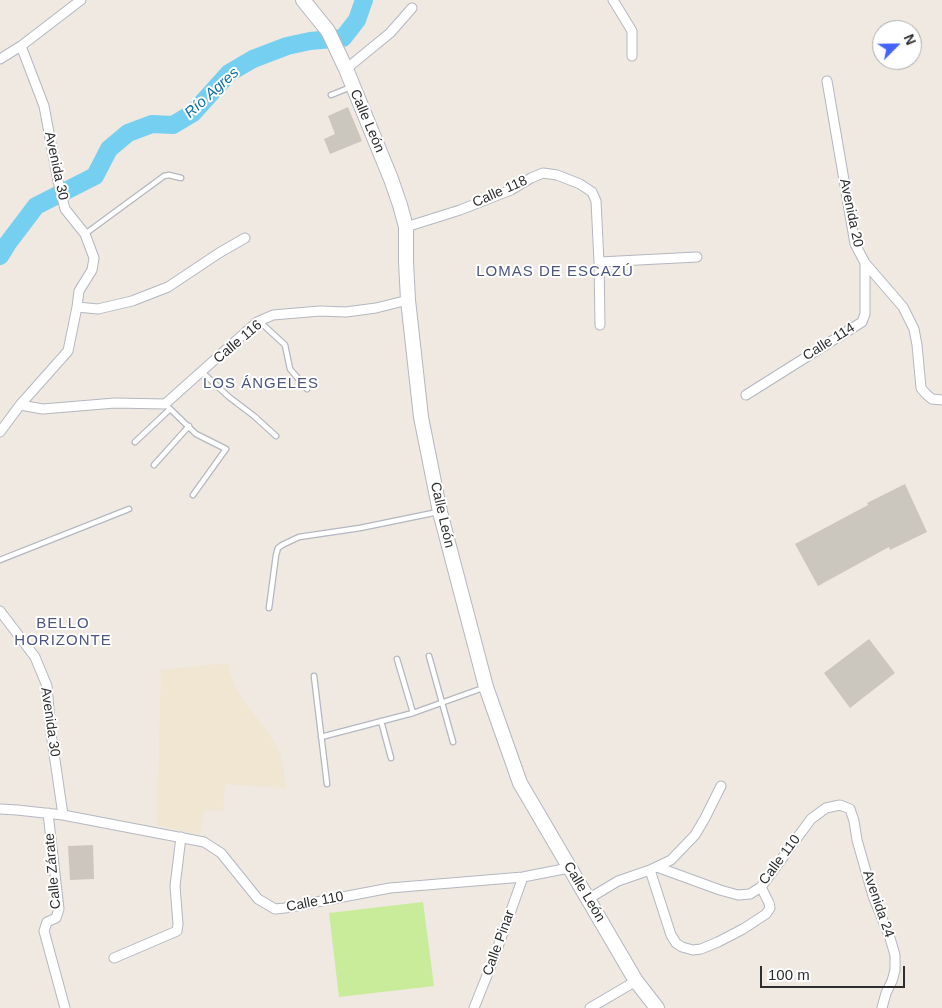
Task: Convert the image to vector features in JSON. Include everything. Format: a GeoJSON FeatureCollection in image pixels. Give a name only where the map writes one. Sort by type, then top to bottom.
{"type":"FeatureCollection","features":[{"type":"Feature","properties":{"kind":"main road","name":"Calle León"},"geometry":{"type":"LineString","coordinates":[[303,0],[328,31],[346,69],[392,179],[406,227],[408,300],[421,417],[440,512],[486,687],[520,782],[636,981],[657,1008]]}},
{"type":"Feature","properties":{"kind":"street"},"geometry":{"type":"LineString","coordinates":[[1,56],[21,46],[82,0]]}},
{"type":"Feature","properties":{"kind":"street"},"geometry":{"type":"LineString","coordinates":[[613,0],[632,31],[632,56]]}},
{"type":"Feature","properties":{"kind":"street"},"geometry":{"type":"LineString","coordinates":[[346,69],[390,33],[412,8]]}},
{"type":"Feature","properties":{"kind":"street","name":"Avenida 30"},"geometry":{"type":"LineString","coordinates":[[0,432],[20,405],[68,351],[79,291],[92,270],[94,258],[85,234],[65,209],[44,106],[21,46]]}},
{"type":"Feature","properties":{"kind":"street","name":"Avenida 20"},"geometry":{"type":"LineString","coordinates":[[826,81],[854,244],[865,264],[903,307],[914,329],[918,345],[921,388],[932,399],[942,400]]}},
{"type":"Feature","properties":{"kind":"street","name":"Calle 118"},"geometry":{"type":"LineString","coordinates":[[406,227],[460,210],[511,190],[530,178],[543,173],[557,175],[580,184],[592,192],[596,201],[599,262]]}},
{"type":"Feature","properties":{"kind":"street"},"geometry":{"type":"LineString","coordinates":[[77,307],[98,309],[132,301],[168,287],[218,253],[245,238]]}},
{"type":"Feature","properties":{"kind":"street"},"geometry":{"type":"LineString","coordinates":[[600,325],[599,262],[697,257]]}},
{"type":"Feature","properties":{"kind":"street","name":"Calle 114"},"geometry":{"type":"LineString","coordinates":[[746,395],[862,322],[865,314],[865,264]]}},
{"type":"Feature","properties":{"kind":"street","name":"Calle 116"},"geometry":{"type":"LineString","coordinates":[[168,407],[202,372],[259,321],[273,315],[320,311],[346,312],[376,308],[408,300]]}},
{"type":"Feature","properties":{"kind":"street"},"geometry":{"type":"LineString","coordinates":[[20,405],[43,409],[115,402],[168,407]]}},
{"type":"Feature","properties":{"kind":"street","name":"Avenida 30"},"geometry":{"type":"LineString","coordinates":[[0,611],[35,656],[46,686],[63,815]]}},
{"type":"Feature","properties":{"kind":"street"},"geometry":{"type":"LineString","coordinates":[[588,899],[618,881],[671,860],[695,834],[721,786]]}},
{"type":"Feature","properties":{"kind":"street","name":"Calle 110"},"geometry":{"type":"LineString","coordinates":[[654,868],[738,895],[750,894],[761,887],[811,820],[826,808],[840,805]]}},
{"type":"Feature","properties":{"kind":"street","name":"Avenida 24"},"geometry":{"type":"LineString","coordinates":[[840,805],[850,809],[873,896],[895,955],[896,970],[882,1008]]}},
{"type":"Feature","properties":{"kind":"street","name":"Calle 110"},"geometry":{"type":"LineString","coordinates":[[0,809],[63,815],[204,842],[221,853],[258,899],[275,909],[390,888],[523,876],[569,868]]}},
{"type":"Feature","properties":{"kind":"street","name":"Calle Zárate"},"geometry":{"type":"LineString","coordinates":[[48,813],[59,909],[56,918],[47,922],[44,932],[64,1008]]}},
{"type":"Feature","properties":{"kind":"street"},"geometry":{"type":"LineString","coordinates":[[114,958],[177,931],[175,886],[181,837]]}},
{"type":"Feature","properties":{"kind":"street"},"geometry":{"type":"LineString","coordinates":[[654,868],[670,935],[682,947],[693,950],[718,942],[766,914],[770,908],[761,887]]}},
{"type":"Feature","properties":{"kind":"street","name":"Calle Pinar"},"geometry":{"type":"LineString","coordinates":[[474,1008],[523,876]]}},
{"type":"Feature","properties":{"kind":"street"},"geometry":{"type":"LineString","coordinates":[[590,1008],[636,981]]}},
{"type":"Feature","properties":{"kind":"lane"},"geometry":{"type":"LineString","coordinates":[[331,95],[352,87]]}},
{"type":"Feature","properties":{"kind":"lane"},"geometry":{"type":"LineString","coordinates":[[85,234],[164,176],[169,175],[181,178]]}},
{"type":"Feature","properties":{"kind":"lane"},"geometry":{"type":"LineString","coordinates":[[259,321],[284,345],[290,369],[307,389]]}},
{"type":"Feature","properties":{"kind":"lane"},"geometry":{"type":"LineString","coordinates":[[202,372],[276,436]]}},
{"type":"Feature","properties":{"kind":"lane"},"geometry":{"type":"LineString","coordinates":[[135,442],[168,407],[196,434],[226,449],[193,495]]}},
{"type":"Feature","properties":{"kind":"lane"},"geometry":{"type":"LineString","coordinates":[[154,465],[189,426]]}},
{"type":"Feature","properties":{"kind":"lane"},"geometry":{"type":"LineString","coordinates":[[0,560],[129,509]]}},
{"type":"Feature","properties":{"kind":"lane"},"geometry":{"type":"LineString","coordinates":[[269,608],[276,555],[278,548],[282,544],[299,537],[360,528],[440,512]]}},
{"type":"Feature","properties":{"kind":"lane"},"geometry":{"type":"LineString","coordinates":[[430,656],[453,742]]}},
{"type":"Feature","properties":{"kind":"lane"},"geometry":{"type":"LineString","coordinates":[[397,659],[413,713]]}},
{"type":"Feature","properties":{"kind":"lane"},"geometry":{"type":"LineString","coordinates":[[314,676],[327,784]]}},
{"type":"Feature","properties":{"kind":"lane"},"geometry":{"type":"LineString","coordinates":[[321,737],[413,713],[486,687]]}},
{"type":"Feature","properties":{"kind":"lane"},"geometry":{"type":"LineString","coordinates":[[381,721],[391,758]]}},
{"type":"Feature","properties":{"kind":"shaded area"},"geometry":{"type":"Polygon","coordinates":[[[229,663],[230,673],[240,696],[268,732],[279,751],[286,788],[225,784],[223,811],[205,810],[199,835],[157,825],[161,670],[229,663]]]}},
{"type":"Feature","properties":{"kind":"green space"},"geometry":{"type":"Polygon","coordinates":[[[423,902],[434,986],[339,997],[329,913],[423,902]]]}},
{"type":"Feature","properties":{"kind":"building"},"geometry":{"type":"Polygon","coordinates":[[[348,107],[362,141],[330,154],[324,139],[335,134],[328,116],[348,107]]]}},
{"type":"Feature","properties":{"kind":"building"},"geometry":{"type":"Polygon","coordinates":[[[905,484],[927,532],[890,550],[889,547],[818,586],[795,544],[868,505],[867,503],[905,484]]]}},
{"type":"Feature","properties":{"kind":"building"},"geometry":{"type":"Polygon","coordinates":[[[869,639],[895,673],[850,708],[824,673],[869,639]]]}},
{"type":"Feature","properties":{"kind":"building"},"geometry":{"type":"Polygon","coordinates":[[[93,845],[94,879],[70,880],[68,846],[93,845]]]}},
{"type":"Feature","properties":{"kind":"waterway","name":"Río Agres"},"geometry":{"type":"LineString","coordinates":[[0,256],[36,206],[95,176],[109,149],[128,133],[152,124],[173,125],[193,113],[229,73],[253,59],[287,46],[310,41],[343,38],[357,20],[364,0]]}},
{"type":"Feature","properties":{"kind":"district","name":"LOMAS DE ESCAZÚ"},"geometry":{"type":"Point","coordinates":[555,272]}},
{"type":"Feature","properties":{"kind":"district","name":"LOS ÁNGELES"},"geometry":{"type":"Point","coordinates":[261,384]}},
{"type":"Feature","properties":{"kind":"district","name":"BELLO HORIZONTE"},"geometry":{"type":"Point","coordinates":[63,632]}}]}
